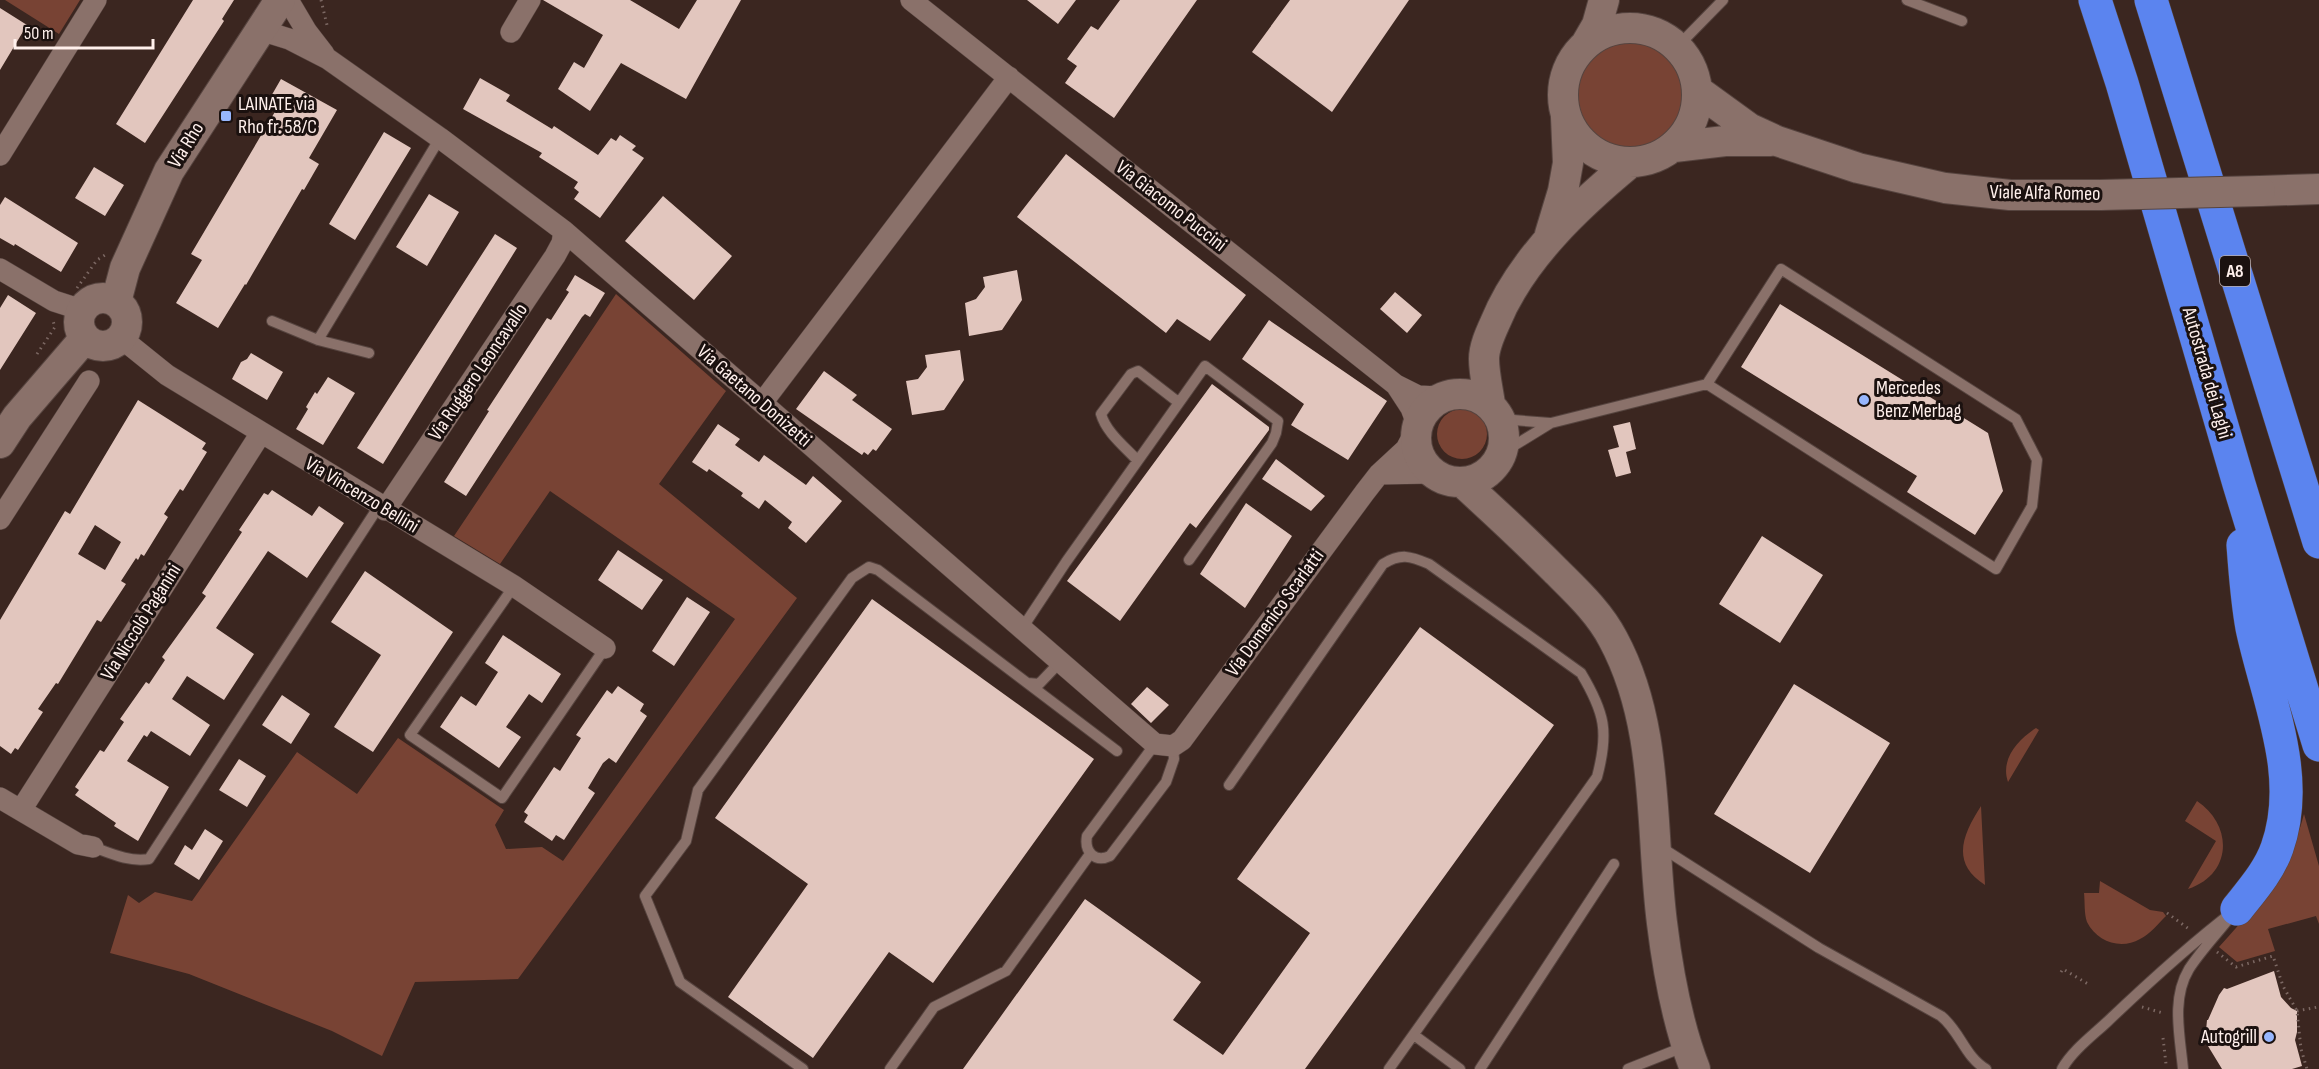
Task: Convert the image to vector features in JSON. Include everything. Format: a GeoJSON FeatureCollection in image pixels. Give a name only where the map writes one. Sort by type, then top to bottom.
{"type":"FeatureCollection","features":[{"type":"Feature","properties":{"kind":"highway","name":"Autostrada dei Laghi"},"geometry":{"type":"LineString","coordinates":[[2095,0],[2122,83],[2239,484],[2319,745]]}},
{"type":"Feature","properties":{"kind":"highway","name":"A8"},"geometry":{"type":"LineString","coordinates":[[2151,0],[2317,531]]}},
{"type":"Feature","properties":{"kind":"highway"},"geometry":{"type":"LineString","coordinates":[[2236,909],[2268,867],[2277,848],[2285,810],[2286,775],[2278,729],[2252,627],[2244,559],[2239,484]]}},
{"type":"Feature","properties":{"kind":"main road","name":"Via Rho"},"geometry":{"type":"LineString","coordinates":[[116,302],[125,268],[169,171],[280,0]]}},
{"type":"Feature","properties":{"kind":"main road"},"geometry":{"type":"LineString","coordinates":[[1548,240],[1563,191],[1568,163],[1563,95],[1566,76],[1574,59],[1597,25],[1604,0]]}},
{"type":"Feature","properties":{"kind":"main road"},"geometry":{"type":"LineString","coordinates":[[1621,0],[1642,29]]}},
{"type":"Feature","properties":{"kind":"main road"},"geometry":{"type":"LineString","coordinates":[[1566,114],[1575,134],[1590,149],[1609,159],[1630,163],[1661,156],[1674,147],[1693,122],[1698,91],[1695,74],[1677,47],[1661,35],[1642,29],[1627,28],[1612,30],[1586,44]]}},
{"type":"Feature","properties":{"kind":"main road","name":"Viale Alfa Romeo"},"geometry":{"type":"LineString","coordinates":[[1698,91],[1733,118],[1777,141],[1858,168],[1945,188],[2010,195],[2319,189]]}},
{"type":"Feature","properties":{"kind":"main road","name":"Viale Alfa Romeo"},"geometry":{"type":"LineString","coordinates":[[1674,147],[1725,141],[1777,141]]}},
{"type":"Feature","properties":{"kind":"main road"},"geometry":{"type":"LineString","coordinates":[[1507,522],[1498,494],[1500,457],[1505,433],[1495,412],[1484,358],[1489,336],[1498,314],[1548,240],[1601,187],[1630,163]]}},
{"type":"Feature","properties":{"kind":"main road"},"geometry":{"type":"LineString","coordinates":[[0,443],[83,324],[91,301],[104,298],[116,302],[126,315],[126,331],[116,342],[104,346],[91,343],[83,324]]}},
{"type":"Feature","properties":{"kind":"main road"},"geometry":{"type":"LineString","coordinates":[[1484,358],[1461,385],[1431,404],[1417,427],[1417,451],[1423,463],[1432,473],[1442,478],[1462,482],[1476,479],[1489,472],[1500,457]]}},
{"type":"Feature","properties":{"kind":"main road"},"geometry":{"type":"LineString","coordinates":[[1445,396],[1464,393],[1478,397],[1495,412]]}},
{"type":"Feature","properties":{"kind":"main road"},"geometry":{"type":"LineString","coordinates":[[1462,482],[1507,522],[1588,603],[1612,636],[1628,669],[1641,720],[1650,771],[1662,922],[1672,986],[1691,1057]]}},
{"type":"Feature","properties":{"kind":"street"},"geometry":{"type":"LineString","coordinates":[[0,155],[96,0]]}},
{"type":"Feature","properties":{"kind":"street","name":"Via Gaetano Donizetti"},"geometry":{"type":"LineString","coordinates":[[288,0],[307,32],[328,59]]}},
{"type":"Feature","properties":{"kind":"street"},"geometry":{"type":"LineString","coordinates":[[512,32],[530,0]]}},
{"type":"Feature","properties":{"kind":"street","name":"Via Giacomo Puccini"},"geometry":{"type":"LineString","coordinates":[[911,0],[1396,385],[1411,408],[1417,427]]}},
{"type":"Feature","properties":{"kind":"street","name":"Via Gaetano Donizetti"},"geometry":{"type":"LineString","coordinates":[[260,30],[289,39],[328,59],[440,138],[564,231],[1021,630],[1165,746]]}},
{"type":"Feature","properties":{"kind":"street"},"geometry":{"type":"LineString","coordinates":[[762,403],[1009,77]]}},
{"type":"Feature","properties":{"kind":"street","name":"Via Ruggero Leoncavallo"},"geometry":{"type":"LineString","coordinates":[[382,508],[555,256],[562,243],[564,231]]}},
{"type":"Feature","properties":{"kind":"street"},"geometry":{"type":"LineString","coordinates":[[0,269],[54,302],[83,324]]}},
{"type":"Feature","properties":{"kind":"street","name":"Via Vincenzo Bellini"},"geometry":{"type":"LineString","coordinates":[[121,338],[167,375],[382,508],[514,586],[605,648]]}},
{"type":"Feature","properties":{"kind":"street"},"geometry":{"type":"LineString","coordinates":[[0,519],[89,381]]}},
{"type":"Feature","properties":{"kind":"street"},"geometry":{"type":"LineString","coordinates":[[1396,385],[1418,396],[1445,396]]}},
{"type":"Feature","properties":{"kind":"street","name":"Via Domenico Scarlatti"},"geometry":{"type":"LineString","coordinates":[[1165,746],[1182,740],[1379,474],[1406,450],[1417,427]]}},
{"type":"Feature","properties":{"kind":"street","name":"Via Niccolò Paganini"},"geometry":{"type":"LineString","coordinates":[[21,810],[261,433]]}},
{"type":"Feature","properties":{"kind":"street"},"geometry":{"type":"LineString","coordinates":[[1379,474],[1432,473]]}},
{"type":"Feature","properties":{"kind":"street"},"geometry":{"type":"LineString","coordinates":[[0,798],[78,844],[93,847]]}},
{"type":"Feature","properties":{"kind":"lane"},"geometry":{"type":"LineString","coordinates":[[1677,47],[1723,0]]}},
{"type":"Feature","properties":{"kind":"lane"},"geometry":{"type":"LineString","coordinates":[[1907,0],[1962,21]]}},
{"type":"Feature","properties":{"kind":"lane"},"geometry":{"type":"LineString","coordinates":[[318,340],[440,138]]}},
{"type":"Feature","properties":{"kind":"lane"},"geometry":{"type":"LineString","coordinates":[[1500,457],[1551,423],[1707,384],[1781,269],[2016,420],[2037,460],[2032,506],[1996,569],[1707,384]]}},
{"type":"Feature","properties":{"kind":"lane"},"geometry":{"type":"LineString","coordinates":[[272,321],[318,340],[369,353]]}},
{"type":"Feature","properties":{"kind":"lane"},"geometry":{"type":"LineString","coordinates":[[1021,630],[1137,460],[1205,366],[1278,421],[1272,443],[1189,560]]}},
{"type":"Feature","properties":{"kind":"lane"},"geometry":{"type":"LineString","coordinates":[[1137,460],[1114,435],[1101,414],[1131,374],[1138,371],[1179,402]]}},
{"type":"Feature","properties":{"kind":"lane"},"geometry":{"type":"LineString","coordinates":[[1495,412],[1551,423]]}},
{"type":"Feature","properties":{"kind":"lane"},"geometry":{"type":"LineString","coordinates":[[93,847],[125,859],[138,861],[149,859],[382,508]]}},
{"type":"Feature","properties":{"kind":"lane"},"geometry":{"type":"LineString","coordinates":[[1229,785],[1383,564],[1396,556],[1413,558],[1428,564],[1581,674],[1597,699],[1604,726],[1604,751],[1597,777],[1389,1069]]}},
{"type":"Feature","properties":{"kind":"lane"},"geometry":{"type":"LineString","coordinates":[[803,1069],[680,981],[645,896],[686,840],[698,790],[852,578],[869,567],[879,570],[1118,752]]}},
{"type":"Feature","properties":{"kind":"lane"},"geometry":{"type":"LineString","coordinates":[[514,586],[410,735],[502,798],[605,648]]}},
{"type":"Feature","properties":{"kind":"lane"},"geometry":{"type":"LineString","coordinates":[[1028,683],[1039,684],[1059,662]]}},
{"type":"Feature","properties":{"kind":"lane"},"geometry":{"type":"LineString","coordinates":[[1165,746],[1174,759],[1166,782],[1110,856],[1103,859],[1090,854],[1086,843],[1087,836],[1165,746]]}},
{"type":"Feature","properties":{"kind":"lane"},"geometry":{"type":"LineString","coordinates":[[1656,844],[1819,948],[1941,1016],[1951,1024],[1977,1064],[1986,1069]]}},
{"type":"Feature","properties":{"kind":"lane"},"geometry":{"type":"LineString","coordinates":[[891,1069],[934,1007],[1006,971],[1090,854]]}},
{"type":"Feature","properties":{"kind":"lane"},"geometry":{"type":"LineString","coordinates":[[1480,1069],[1614,864]]}},
{"type":"Feature","properties":{"kind":"lane"},"geometry":{"type":"LineString","coordinates":[[2062,1069],[2079,1049],[2204,941],[2236,909]]}},
{"type":"Feature","properties":{"kind":"lane"},"geometry":{"type":"LineString","coordinates":[[2182,1069],[2178,1025],[2180,993],[2204,941]]}},
{"type":"Feature","properties":{"kind":"lane"},"geometry":{"type":"LineString","coordinates":[[1414,1035],[1460,1069]]}},
{"type":"Feature","properties":{"kind":"lane"},"geometry":{"type":"LineString","coordinates":[[1628,1069],[1691,1057]]}},
{"type":"Feature","properties":{"kind":"path"},"geometry":{"type":"LineString","coordinates":[[2167,912],[2236,967],[2273,956],[2283,986],[2297,1011],[2301,1048],[2307,1069]]}},
{"type":"Feature","properties":{"kind":"path"},"geometry":{"type":"LineString","coordinates":[[2061,972],[2063,969],[2088,984]]}},
{"type":"Feature","properties":{"kind":"path"},"geometry":{"type":"LineString","coordinates":[[2138,1006],[2163,1012],[2163,1024]]}},
{"type":"Feature","properties":{"kind":"path"},"geometry":{"type":"LineString","coordinates":[[2297,1011],[2318,1007]]}},
{"type":"Feature","properties":{"kind":"path"},"geometry":{"type":"LineString","coordinates":[[2163,1035],[2167,1069]]}},
{"type":"Feature","properties":{"kind":"shaded area"},"geometry":{"type":"Polygon","coordinates":[[[5,0],[80,0],[59,34],[5,0]]]}},
{"type":"Feature","properties":{"kind":"shaded area"},"geometry":{"type":"Polygon","coordinates":[[[1630,41],[1651,45],[1668,57],[1680,74],[1684,95],[1680,116],[1668,133],[1651,145],[1630,149],[1609,145],[1592,133],[1580,116],[1576,95],[1580,74],[1592,57],[1609,45],[1630,41]]]}},
{"type":"Feature","properties":{"kind":"shaded area"},"geometry":{"type":"Polygon","coordinates":[[[616,294],[726,391],[659,484],[797,598],[518,979],[415,982],[382,1056],[332,1031],[189,974],[110,953],[128,895],[139,903],[155,892],[192,901],[297,752],[357,794],[398,738],[504,810],[495,825],[506,849],[542,847],[563,861],[735,619],[550,491],[500,564],[454,536],[616,294]]]}},
{"type":"Feature","properties":{"kind":"shaded area"},"geometry":{"type":"Polygon","coordinates":[[[1462,409],[1480,416],[1487,434],[1480,452],[1462,459],[1444,452],[1437,434],[1444,416],[1462,409]]]}},
{"type":"Feature","properties":{"kind":"shaded area"},"geometry":{"type":"Polygon","coordinates":[[[2036,728],[2039,730],[2008,782],[2006,766],[2012,751],[2036,728]]]}},
{"type":"Feature","properties":{"kind":"shaded area"},"geometry":{"type":"Polygon","coordinates":[[[2197,801],[2209,811],[2217,823],[2222,835],[2223,848],[2220,861],[2213,872],[2203,882],[2188,889],[2216,841],[2185,821],[2197,801]]]}},
{"type":"Feature","properties":{"kind":"shaded area"},"geometry":{"type":"Polygon","coordinates":[[[1981,806],[1985,885],[1967,867],[1963,848],[1969,827],[1981,806]]]}},
{"type":"Feature","properties":{"kind":"shaded area"},"geometry":{"type":"Polygon","coordinates":[[[2304,814],[2319,866],[2319,924],[2316,916],[2268,929],[2275,951],[2237,962],[2219,947],[2258,902],[2281,869],[2304,814]]]}},
{"type":"Feature","properties":{"kind":"shaded area"},"geometry":{"type":"Polygon","coordinates":[[[2100,881],[2150,910],[2163,912],[2166,916],[2154,929],[2133,942],[2118,944],[2103,939],[2091,929],[2085,915],[2084,893],[2099,893],[2100,881]]]}},
{"type":"Feature","properties":{"kind":"building"},"geometry":{"type":"Polygon","coordinates":[[[193,0],[234,0],[222,19],[224,21],[145,143],[116,124],[193,0]]]}},
{"type":"Feature","properties":{"kind":"building"},"geometry":{"type":"Polygon","coordinates":[[[543,0],[630,0],[679,29],[697,0],[741,0],[686,99],[621,63],[590,111],[558,89],[574,62],[584,68],[603,35],[543,0]]]}},
{"type":"Feature","properties":{"kind":"building"},"geometry":{"type":"Polygon","coordinates":[[[1027,0],[1076,0],[1058,24],[1027,0]]]}},
{"type":"Feature","properties":{"kind":"building"},"geometry":{"type":"Polygon","coordinates":[[[1120,0],[1197,0],[1114,118],[1065,83],[1077,66],[1067,59],[1091,26],[1098,30],[1120,0]]]}},
{"type":"Feature","properties":{"kind":"building"},"geometry":{"type":"Polygon","coordinates":[[[1290,0],[1409,0],[1332,112],[1252,52],[1290,0]]]}},
{"type":"Feature","properties":{"kind":"building"},"geometry":{"type":"Polygon","coordinates":[[[0,8],[27,25],[0,70],[0,8]]]}},
{"type":"Feature","properties":{"kind":"building"},"geometry":{"type":"Polygon","coordinates":[[[480,78],[510,95],[506,101],[552,129],[554,126],[598,155],[611,138],[616,141],[620,135],[636,146],[632,150],[644,158],[600,218],[574,199],[579,192],[574,188],[578,182],[539,157],[542,153],[463,109],[480,78]]]}},
{"type":"Feature","properties":{"kind":"building"},"geometry":{"type":"Polygon","coordinates":[[[281,79],[337,110],[309,158],[319,164],[218,328],[176,303],[202,260],[191,254],[276,110],[266,105],[281,79]]]}},
{"type":"Feature","properties":{"kind":"building"},"geometry":{"type":"Polygon","coordinates":[[[384,132],[411,148],[355,240],[329,224],[384,132]]]}},
{"type":"Feature","properties":{"kind":"building"},"geometry":{"type":"Polygon","coordinates":[[[1066,154],[1246,295],[1210,341],[1177,319],[1166,333],[1017,217],[1066,154]]]}},
{"type":"Feature","properties":{"kind":"building"},"geometry":{"type":"Polygon","coordinates":[[[94,167],[124,185],[105,216],[75,198],[94,167]]]}},
{"type":"Feature","properties":{"kind":"building"},"geometry":{"type":"Polygon","coordinates":[[[429,194],[459,212],[427,266],[396,247],[429,194]]]}},
{"type":"Feature","properties":{"kind":"building"},"geometry":{"type":"Polygon","coordinates":[[[663,196],[732,256],[694,300],[625,241],[663,196]]]}},
{"type":"Feature","properties":{"kind":"building"},"geometry":{"type":"Polygon","coordinates":[[[5,197],[78,243],[61,272],[15,244],[14,246],[0,238],[0,205],[5,197]]]}},
{"type":"Feature","properties":{"kind":"building"},"geometry":{"type":"Polygon","coordinates":[[[495,234],[517,248],[383,464],[357,448],[495,234]]]}},
{"type":"Feature","properties":{"kind":"building"},"geometry":{"type":"Polygon","coordinates":[[[1017,270],[1022,300],[1002,330],[969,336],[965,303],[976,299],[985,287],[983,277],[1017,270]]]}},
{"type":"Feature","properties":{"kind":"building"},"geometry":{"type":"Polygon","coordinates":[[[575,275],[605,293],[590,317],[585,314],[582,317],[466,496],[444,482],[489,411],[487,410],[547,318],[551,320],[569,292],[566,290],[575,275]]]}},
{"type":"Feature","properties":{"kind":"building"},"geometry":{"type":"Polygon","coordinates":[[[1395,292],[1422,315],[1407,333],[1380,309],[1395,292]]]}},
{"type":"Feature","properties":{"kind":"building"},"geometry":{"type":"Polygon","coordinates":[[[8,295],[36,313],[0,370],[0,308],[8,295]]]}},
{"type":"Feature","properties":{"kind":"building","name":"Mercedes Benz Merbag"},"geometry":{"type":"Polygon","coordinates":[[[1780,304],[1988,433],[2003,491],[1975,535],[1907,492],[1917,476],[1741,367],[1780,304]]]}},
{"type":"Feature","properties":{"kind":"building"},"geometry":{"type":"Polygon","coordinates":[[[1269,320],[1387,401],[1348,460],[1291,425],[1304,404],[1242,359],[1269,320]]]}},
{"type":"Feature","properties":{"kind":"building"},"geometry":{"type":"Polygon","coordinates":[[[960,350],[964,380],[944,410],[912,415],[906,381],[918,379],[927,367],[925,355],[960,350]]]}},
{"type":"Feature","properties":{"kind":"building"},"geometry":{"type":"Polygon","coordinates":[[[251,353],[283,372],[267,400],[232,379],[241,362],[251,353]]]}},
{"type":"Feature","properties":{"kind":"building"},"geometry":{"type":"Polygon","coordinates":[[[824,371],[857,395],[852,400],[892,429],[876,451],[873,449],[868,455],[864,452],[862,455],[796,409],[824,371]]]}},
{"type":"Feature","properties":{"kind":"building"},"geometry":{"type":"Polygon","coordinates":[[[328,377],[355,393],[323,445],[296,429],[315,392],[317,394],[328,377]]]}},
{"type":"Feature","properties":{"kind":"building"},"geometry":{"type":"Polygon","coordinates":[[[1212,384],[1269,427],[1269,430],[1196,528],[1190,523],[1120,621],[1067,581],[1212,384]]]}},
{"type":"Feature","properties":{"kind":"building"},"geometry":{"type":"Polygon","coordinates":[[[138,400],[206,443],[202,449],[207,452],[183,491],[180,489],[164,514],[168,517],[144,556],[141,554],[138,560],[136,558],[121,581],[126,584],[101,622],[97,620],[58,684],[56,683],[38,709],[43,712],[18,750],[15,748],[11,754],[0,746],[0,620],[65,511],[70,514],[138,400]],[[95,525],[78,554],[105,570],[121,542],[95,525]]]}},
{"type":"Feature","properties":{"kind":"building"},"geometry":{"type":"Polygon","coordinates":[[[1630,422],[1636,449],[1626,452],[1631,473],[1616,477],[1608,450],[1619,447],[1613,426],[1630,422]]]}},
{"type":"Feature","properties":{"kind":"building"},"geometry":{"type":"Polygon","coordinates":[[[718,424],[740,439],[735,445],[759,462],[764,455],[806,485],[813,476],[842,501],[806,543],[788,528],[792,522],[765,500],[759,509],[741,496],[743,493],[709,469],[707,472],[692,462],[718,424]]]}},
{"type":"Feature","properties":{"kind":"building"},"geometry":{"type":"Polygon","coordinates":[[[1276,459],[1325,496],[1311,511],[1262,479],[1276,459]]]}},
{"type":"Feature","properties":{"kind":"building"},"geometry":{"type":"Polygon","coordinates":[[[272,490],[312,516],[319,506],[344,523],[307,578],[268,551],[216,628],[254,654],[224,700],[187,676],[172,699],[210,725],[190,756],[151,731],[147,737],[144,735],[127,761],[169,787],[138,841],[114,826],[116,823],[75,795],[79,790],[75,787],[100,750],[104,752],[124,722],[120,719],[146,682],[149,684],[165,660],[162,657],[206,596],[202,593],[242,532],[239,530],[264,493],[268,495],[272,490]]]}},
{"type":"Feature","properties":{"kind":"building"},"geometry":{"type":"Polygon","coordinates":[[[1246,503],[1292,536],[1245,608],[1200,574],[1246,503]]]}},
{"type":"Feature","properties":{"kind":"building"},"geometry":{"type":"Polygon","coordinates":[[[1762,536],[1823,575],[1780,643],[1719,604],[1762,536]]]}},
{"type":"Feature","properties":{"kind":"building"},"geometry":{"type":"Polygon","coordinates":[[[618,550],[663,580],[642,610],[598,580],[618,550]]]}},
{"type":"Feature","properties":{"kind":"building"},"geometry":{"type":"Polygon","coordinates":[[[365,571],[453,632],[373,752],[334,727],[381,655],[331,622],[365,571]]]}},
{"type":"Feature","properties":{"kind":"building"},"geometry":{"type":"Polygon","coordinates":[[[687,597],[710,612],[674,666],[652,651],[687,597]]]}},
{"type":"Feature","properties":{"kind":"building"},"geometry":{"type":"Polygon","coordinates":[[[872,599],[1094,759],[933,983],[889,952],[813,1058],[728,997],[808,884],[715,818],[872,599]]]}},
{"type":"Feature","properties":{"kind":"building"},"geometry":{"type":"Polygon","coordinates":[[[1420,627],[1554,725],[1305,1069],[963,1069],[1085,899],[1201,982],[1173,1020],[1223,1055],[1310,933],[1237,879],[1420,627]]]}},
{"type":"Feature","properties":{"kind":"building"},"geometry":{"type":"Polygon","coordinates":[[[503,635],[561,674],[542,703],[529,694],[506,727],[521,737],[499,768],[440,727],[461,696],[476,706],[498,672],[485,663],[503,635]]]}},
{"type":"Feature","properties":{"kind":"building"},"geometry":{"type":"Polygon","coordinates":[[[1794,684],[1890,743],[1810,873],[1714,814],[1794,684]]]}},
{"type":"Feature","properties":{"kind":"building"},"geometry":{"type":"Polygon","coordinates":[[[618,686],[644,704],[640,711],[647,716],[616,763],[609,758],[603,763],[588,788],[595,793],[564,840],[556,835],[552,841],[524,822],[528,815],[524,812],[554,767],[560,771],[581,738],[576,735],[607,690],[612,694],[618,686]]]}},
{"type":"Feature","properties":{"kind":"building"},"geometry":{"type":"Polygon","coordinates":[[[1147,687],[1169,705],[1151,723],[1131,704],[1147,687]]]}},
{"type":"Feature","properties":{"kind":"building"},"geometry":{"type":"Polygon","coordinates":[[[282,695],[310,714],[291,744],[262,725],[282,695]]]}},
{"type":"Feature","properties":{"kind":"building"},"geometry":{"type":"Polygon","coordinates":[[[239,759],[266,776],[247,807],[219,790],[239,759]]]}},
{"type":"Feature","properties":{"kind":"building"},"geometry":{"type":"Polygon","coordinates":[[[205,829],[223,841],[199,880],[174,864],[185,845],[192,850],[205,829]]]}},
{"type":"Feature","properties":{"kind":"building"},"geometry":{"type":"Polygon","coordinates":[[[2274,971],[2281,997],[2297,1011],[2295,1040],[2302,1066],[2292,1069],[2222,1069],[2208,1046],[2206,1031],[2207,1020],[2219,995],[2224,988],[2227,989],[2274,971]]]}},
{"type":"Feature","properties":{"kind":"place","name":"LAINATE via Rho fr. 58/C"},"geometry":{"type":"Point","coordinates":[226,116]}},
{"type":"Feature","properties":{"kind":"place","name":"Mercedes Benz Merbag"},"geometry":{"type":"Point","coordinates":[1864,400]}},
{"type":"Feature","properties":{"kind":"place","name":"Autogrill"},"geometry":{"type":"Point","coordinates":[2269,1037]}}]}
